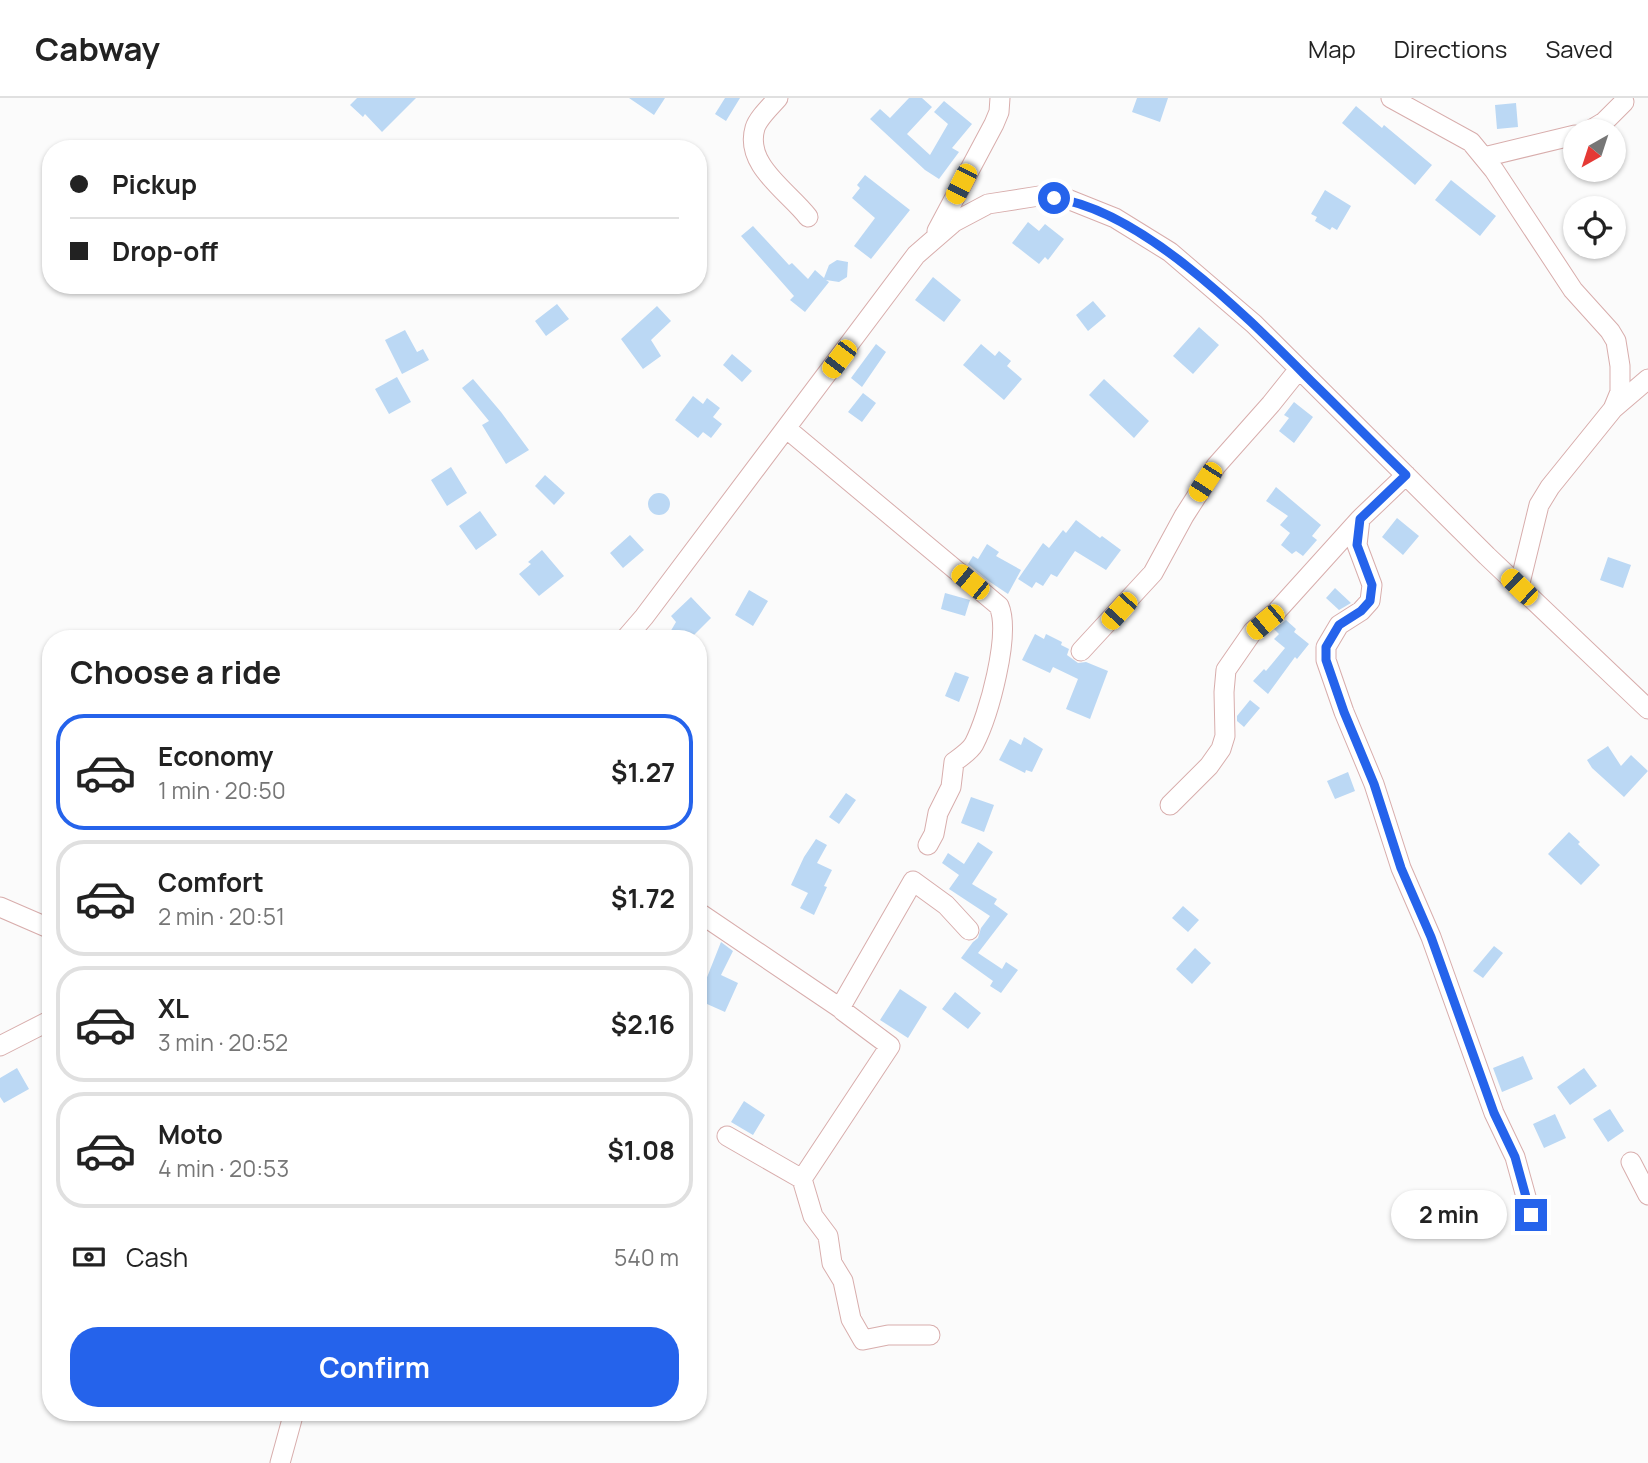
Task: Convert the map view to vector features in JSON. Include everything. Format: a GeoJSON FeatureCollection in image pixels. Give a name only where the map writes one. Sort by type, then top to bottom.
{"type":"FeatureCollection","features":[{"type":"Feature","properties":{"kind":"street"},"geometry":{"type":"LineString","coordinates":[[778,98],[755,125],[753,146],[761,167],[808,217]]}},
{"type":"Feature","properties":{"kind":"street"},"geometry":{"type":"LineString","coordinates":[[932,242],[999,105],[1014,98]]}},
{"type":"Feature","properties":{"kind":"street"},"geometry":{"type":"LineString","coordinates":[[1391,98],[1471,142],[1484,157],[1573,290],[1610,331],[1616,341],[1620,366],[1620,392],[1613,409]]}},
{"type":"Feature","properties":{"kind":"street"},"geometry":{"type":"LineString","coordinates":[[1607,119],[1624,102]]}},
{"type":"Feature","properties":{"kind":"street"},"geometry":{"type":"LineString","coordinates":[[1484,157],[1563,138]]}},
{"type":"Feature","properties":{"kind":"street"},"geometry":{"type":"LineString","coordinates":[[633,630],[916,255],[954,222],[988,204],[1038,195],[1070,200],[1115,218],[1170,252],[1254,324],[1519,587],[1648,709]]}},
{"type":"Feature","properties":{"kind":"street"},"geometry":{"type":"LineString","coordinates":[[1080,651],[1153,573],[1184,516],[1216,466],[1299,369]]}},
{"type":"Feature","properties":{"kind":"street"},"geometry":{"type":"LineString","coordinates":[[1519,587],[1539,505],[1550,487],[1613,409],[1648,380]]}},
{"type":"Feature","properties":{"kind":"street"},"geometry":{"type":"LineString","coordinates":[[787,429],[999,606],[1004,617],[1001,652],[984,719],[973,747],[954,762],[951,787],[938,813],[934,834],[928,845]]}},
{"type":"Feature","properties":{"kind":"street"},"geometry":{"type":"LineString","coordinates":[[1170,806],[1209,766],[1221,749],[1225,736],[1226,670],[1253,631],[1276,612],[1360,519],[1406,475]]}},
{"type":"Feature","properties":{"kind":"street"},"geometry":{"type":"LineString","coordinates":[[1360,519],[1357,545],[1372,585],[1370,601],[1361,611],[1339,625],[1326,647],[1326,660],[1374,784],[1401,868],[1431,937],[1494,1113],[1515,1157],[1531,1215]]}},
{"type":"Feature","properties":{"kind":"street"},"geometry":{"type":"LineString","coordinates":[[707,918],[840,1008],[913,881],[946,905],[969,930]]}},
{"type":"Feature","properties":{"kind":"street"},"geometry":{"type":"LineString","coordinates":[[0,907],[42,925]]}},
{"type":"Feature","properties":{"kind":"street"},"geometry":{"type":"LineString","coordinates":[[843,1011],[890,1046],[802,1179],[813,1216],[828,1236],[832,1263],[843,1281],[851,1319],[863,1340],[888,1335],[930,1335]]}},
{"type":"Feature","properties":{"kind":"street"},"geometry":{"type":"LineString","coordinates":[[0,1046],[42,1025]]}},
{"type":"Feature","properties":{"kind":"street"},"geometry":{"type":"LineString","coordinates":[[1630,1162],[1648,1195]]}},
{"type":"Feature","properties":{"kind":"street"},"geometry":{"type":"LineString","coordinates":[[280,1463],[292,1421]]}},
{"type":"Feature","properties":{"kind":"building"},"geometry":{"type":"Polygon","coordinates":[[[357,98],[416,98],[382,132],[365,114],[363,117],[350,105],[357,98]]]}},
{"type":"Feature","properties":{"kind":"building"},"geometry":{"type":"Polygon","coordinates":[[[629,98],[665,98],[654,115],[629,98]]]}},
{"type":"Feature","properties":{"kind":"building"},"geometry":{"type":"Polygon","coordinates":[[[725,98],[740,98],[726,121],[715,114],[725,98]]]}},
{"type":"Feature","properties":{"kind":"building"},"geometry":{"type":"Polygon","coordinates":[[[909,98],[922,98],[932,107],[907,134],[930,155],[948,124],[934,112],[944,101],[972,124],[952,148],[959,152],[939,179],[925,170],[870,119],[880,109],[890,118],[909,98]]]}},
{"type":"Feature","properties":{"kind":"building"},"geometry":{"type":"Polygon","coordinates":[[[1137,98],[1168,98],[1160,122],[1132,112],[1137,98]]]}},
{"type":"Feature","properties":{"kind":"building"},"geometry":{"type":"Polygon","coordinates":[[[1516,103],[1518,127],[1497,129],[1495,105],[1516,103]]]}},
{"type":"Feature","properties":{"kind":"building"},"geometry":{"type":"Polygon","coordinates":[[[1356,106],[1382,128],[1384,125],[1432,165],[1415,185],[1342,123],[1356,106]]]}},
{"type":"Feature","properties":{"kind":"building"},"geometry":{"type":"Polygon","coordinates":[[[865,175],[910,210],[871,259],[854,246],[875,218],[852,198],[865,175]]]}},
{"type":"Feature","properties":{"kind":"building"},"geometry":{"type":"Polygon","coordinates":[[[1451,180],[1496,216],[1480,236],[1435,200],[1451,180]]]}},
{"type":"Feature","properties":{"kind":"building"},"geometry":{"type":"Polygon","coordinates":[[[1325,190],[1351,206],[1337,230],[1332,227],[1330,230],[1315,221],[1317,217],[1311,214],[1325,190]]]}},
{"type":"Feature","properties":{"kind":"building"},"geometry":{"type":"Polygon","coordinates":[[[1028,222],[1039,231],[1045,224],[1064,239],[1048,260],[1045,257],[1039,264],[1012,243],[1028,222]]]}},
{"type":"Feature","properties":{"kind":"building"},"geometry":{"type":"Polygon","coordinates":[[[753,226],[789,265],[792,263],[808,279],[815,270],[824,278],[829,265],[837,260],[848,262],[847,277],[839,282],[826,280],[829,282],[805,312],[790,300],[794,296],[741,236],[753,226]]]}},
{"type":"Feature","properties":{"kind":"building"},"geometry":{"type":"Polygon","coordinates":[[[933,277],[961,300],[944,322],[915,300],[933,277]]]}},
{"type":"Feature","properties":{"kind":"building"},"geometry":{"type":"Polygon","coordinates":[[[1093,301],[1106,316],[1088,331],[1076,315],[1093,301]]]}},
{"type":"Feature","properties":{"kind":"building"},"geometry":{"type":"Polygon","coordinates":[[[557,304],[569,319],[546,336],[535,321],[557,304]]]}},
{"type":"Feature","properties":{"kind":"building"},"geometry":{"type":"Polygon","coordinates":[[[657,306],[671,321],[651,340],[661,356],[643,369],[621,339],[657,306]]]}},
{"type":"Feature","properties":{"kind":"building"},"geometry":{"type":"Polygon","coordinates":[[[1199,327],[1219,345],[1193,374],[1173,356],[1199,327]]]}},
{"type":"Feature","properties":{"kind":"building"},"geometry":{"type":"Polygon","coordinates":[[[405,330],[417,352],[423,349],[429,360],[402,374],[385,340],[405,330]]]}},
{"type":"Feature","properties":{"kind":"building"},"geometry":{"type":"Polygon","coordinates":[[[876,344],[886,352],[862,387],[851,378],[876,344]]]}},
{"type":"Feature","properties":{"kind":"building"},"geometry":{"type":"Polygon","coordinates":[[[981,344],[995,356],[999,351],[1011,361],[1007,366],[1022,379],[1004,400],[963,365],[981,344]]]}},
{"type":"Feature","properties":{"kind":"building"},"geometry":{"type":"Polygon","coordinates":[[[732,354],[752,371],[742,382],[723,365],[732,354]]]}},
{"type":"Feature","properties":{"kind":"building"},"geometry":{"type":"Polygon","coordinates":[[[397,377],[411,402],[389,414],[375,389],[397,377]]]}},
{"type":"Feature","properties":{"kind":"building"},"geometry":{"type":"Polygon","coordinates":[[[473,379],[529,450],[506,464],[482,425],[489,421],[462,388],[473,379]]]}},
{"type":"Feature","properties":{"kind":"building"},"geometry":{"type":"Polygon","coordinates":[[[1104,379],[1149,421],[1134,438],[1089,395],[1104,379]]]}},
{"type":"Feature","properties":{"kind":"building"},"geometry":{"type":"Polygon","coordinates":[[[863,393],[876,403],[862,422],[848,412],[863,393]]]}},
{"type":"Feature","properties":{"kind":"building"},"geometry":{"type":"Polygon","coordinates":[[[693,396],[703,404],[707,398],[720,408],[713,417],[722,424],[711,438],[703,432],[698,438],[675,420],[693,396]]]}},
{"type":"Feature","properties":{"kind":"building"},"geometry":{"type":"Polygon","coordinates":[[[1294,402],[1313,417],[1294,443],[1279,431],[1289,418],[1284,415],[1294,402]]]}},
{"type":"Feature","properties":{"kind":"building"},"geometry":{"type":"Polygon","coordinates":[[[451,467],[467,493],[447,506],[431,480],[451,467]]]}},
{"type":"Feature","properties":{"kind":"building"},"geometry":{"type":"Polygon","coordinates":[[[545,475],[565,493],[554,505],[535,486],[545,475]]]}},
{"type":"Feature","properties":{"kind":"building"},"geometry":{"type":"Polygon","coordinates":[[[1276,487],[1321,525],[1312,536],[1317,540],[1303,556],[1296,551],[1292,554],[1281,545],[1290,533],[1280,525],[1288,516],[1266,501],[1276,487]]]}},
{"type":"Feature","properties":{"kind":"building"},"geometry":{"type":"Polygon","coordinates":[[[659,493],[667,496],[670,504],[667,512],[659,515],[651,512],[648,504],[651,496],[659,493]]]}},
{"type":"Feature","properties":{"kind":"building"},"geometry":{"type":"Polygon","coordinates":[[[480,511],[497,535],[476,550],[459,526],[480,511]]]}},
{"type":"Feature","properties":{"kind":"building"},"geometry":{"type":"Polygon","coordinates":[[[1397,518],[1419,536],[1403,555],[1382,537],[1397,518]]]}},
{"type":"Feature","properties":{"kind":"building"},"geometry":{"type":"Polygon","coordinates":[[[1076,520],[1121,550],[1106,570],[1075,551],[1057,577],[1051,574],[1043,586],[1036,582],[1032,588],[1018,579],[1043,543],[1049,548],[1063,530],[1066,533],[1076,520]]]}},
{"type":"Feature","properties":{"kind":"building"},"geometry":{"type":"Polygon","coordinates":[[[630,535],[644,550],[623,568],[610,553],[630,535]]]}},
{"type":"Feature","properties":{"kind":"building"},"geometry":{"type":"Polygon","coordinates":[[[987,544],[999,552],[996,556],[1021,570],[1008,594],[968,564],[973,556],[978,559],[987,544]]]}},
{"type":"Feature","properties":{"kind":"building"},"geometry":{"type":"Polygon","coordinates":[[[542,550],[564,576],[539,596],[519,574],[542,550]]]}},
{"type":"Feature","properties":{"kind":"building"},"geometry":{"type":"Polygon","coordinates":[[[1608,557],[1631,565],[1623,588],[1600,580],[1608,557]]]}},
{"type":"Feature","properties":{"kind":"building"},"geometry":{"type":"Polygon","coordinates":[[[1335,588],[1351,603],[1339,610],[1326,598],[1335,588]]]}},
{"type":"Feature","properties":{"kind":"building"},"geometry":{"type":"Polygon","coordinates":[[[749,590],[768,601],[753,626],[735,615],[749,590]]]}},
{"type":"Feature","properties":{"kind":"building"},"geometry":{"type":"Polygon","coordinates":[[[945,593],[970,600],[965,616],[941,609],[945,593]]]}},
{"type":"Feature","properties":{"kind":"building"},"geometry":{"type":"Polygon","coordinates":[[[691,597],[711,618],[699,630],[671,630],[676,622],[671,616],[691,597]]]}},
{"type":"Feature","properties":{"kind":"building"},"geometry":{"type":"Polygon","coordinates":[[[1286,620],[1296,629],[1294,632],[1309,644],[1297,659],[1295,657],[1268,694],[1253,681],[1264,669],[1266,671],[1285,648],[1274,639],[1279,634],[1274,629],[1286,620]]]}},
{"type":"Feature","properties":{"kind":"building"},"geometry":{"type":"Polygon","coordinates":[[[1035,634],[1044,639],[1046,634],[1062,642],[1061,645],[1069,649],[1067,655],[1078,663],[1086,662],[1108,671],[1090,719],[1066,709],[1078,679],[1053,667],[1050,673],[1022,660],[1035,634]]]}},
{"type":"Feature","properties":{"kind":"building"},"geometry":{"type":"Polygon","coordinates":[[[955,672],[969,677],[959,702],[945,696],[955,672]]]}},
{"type":"Feature","properties":{"kind":"building"},"geometry":{"type":"Polygon","coordinates":[[[1250,700],[1260,708],[1244,727],[1237,721],[1237,716],[1250,700]]]}},
{"type":"Feature","properties":{"kind":"building"},"geometry":{"type":"Polygon","coordinates":[[[1024,737],[1043,749],[1032,772],[1026,770],[1025,773],[999,760],[1010,739],[1021,745],[1024,737]]]}},
{"type":"Feature","properties":{"kind":"building"},"geometry":{"type":"Polygon","coordinates":[[[1608,746],[1621,766],[1631,755],[1648,771],[1624,797],[1592,768],[1587,760],[1608,746]]]}},
{"type":"Feature","properties":{"kind":"building"},"geometry":{"type":"Polygon","coordinates":[[[1348,772],[1355,791],[1335,799],[1327,781],[1348,772]]]}},
{"type":"Feature","properties":{"kind":"building"},"geometry":{"type":"Polygon","coordinates":[[[846,793],[856,800],[839,824],[829,817],[846,793]]]}},
{"type":"Feature","properties":{"kind":"building"},"geometry":{"type":"Polygon","coordinates":[[[971,797],[994,805],[984,832],[961,823],[971,797]]]}},
{"type":"Feature","properties":{"kind":"building"},"geometry":{"type":"Polygon","coordinates":[[[1569,832],[1600,865],[1581,885],[1548,854],[1569,832]]]}},
{"type":"Feature","properties":{"kind":"building"},"geometry":{"type":"Polygon","coordinates":[[[816,839],[827,845],[817,863],[832,870],[814,915],[800,908],[808,893],[791,885],[816,839]]]}},
{"type":"Feature","properties":{"kind":"building"},"geometry":{"type":"Polygon","coordinates":[[[978,842],[993,852],[972,884],[997,899],[994,904],[1008,914],[978,953],[1002,969],[1006,962],[1018,970],[1001,993],[990,986],[993,981],[961,958],[978,938],[981,928],[990,916],[949,889],[959,875],[942,863],[948,853],[964,864],[978,842]]]}},
{"type":"Feature","properties":{"kind":"building"},"geometry":{"type":"Polygon","coordinates":[[[1183,906],[1199,920],[1188,932],[1172,918],[1183,906]]]}},
{"type":"Feature","properties":{"kind":"building"},"geometry":{"type":"Polygon","coordinates":[[[721,942],[733,951],[721,975],[738,983],[725,1012],[707,1004],[707,977],[721,942]]]}},
{"type":"Feature","properties":{"kind":"building"},"geometry":{"type":"Polygon","coordinates":[[[1494,946],[1503,953],[1483,978],[1473,971],[1494,946]]]}},
{"type":"Feature","properties":{"kind":"building"},"geometry":{"type":"Polygon","coordinates":[[[1195,948],[1211,963],[1192,984],[1176,969],[1195,948]]]}},
{"type":"Feature","properties":{"kind":"building"},"geometry":{"type":"Polygon","coordinates":[[[900,989],[927,1007],[908,1038],[880,1020],[900,989]]]}},
{"type":"Feature","properties":{"kind":"building"},"geometry":{"type":"Polygon","coordinates":[[[955,992],[981,1013],[968,1029],[942,1009],[955,992]]]}},
{"type":"Feature","properties":{"kind":"building"},"geometry":{"type":"Polygon","coordinates":[[[1523,1056],[1533,1079],[1502,1092],[1493,1068],[1523,1056]]]}},
{"type":"Feature","properties":{"kind":"building"},"geometry":{"type":"Polygon","coordinates":[[[17,1068],[29,1089],[4,1103],[0,1097],[0,1078],[17,1068]]]}},
{"type":"Feature","properties":{"kind":"building"},"geometry":{"type":"Polygon","coordinates":[[[1584,1068],[1597,1086],[1570,1105],[1557,1087],[1584,1068]]]}},
{"type":"Feature","properties":{"kind":"building"},"geometry":{"type":"Polygon","coordinates":[[[744,1101],[765,1115],[753,1135],[731,1122],[744,1101]]]}},
{"type":"Feature","properties":{"kind":"building"},"geometry":{"type":"Polygon","coordinates":[[[1610,1109],[1624,1131],[1608,1142],[1593,1119],[1610,1109]]]}},
{"type":"Feature","properties":{"kind":"building"},"geometry":{"type":"Polygon","coordinates":[[[1555,1114],[1566,1138],[1544,1148],[1533,1124],[1555,1114]]]}},
{"type":"Feature","properties":{"kind":"route"},"geometry":{"type":"LineString","coordinates":[[1054,198],[1070,200],[1115,218],[1170,252],[1254,324],[1406,475],[1360,519],[1357,545],[1370,575],[1370,601],[1361,611],[1339,625],[1326,647],[1326,660],[1374,784],[1401,868],[1431,937],[1494,1113],[1515,1157],[1531,1215]]}}]}
